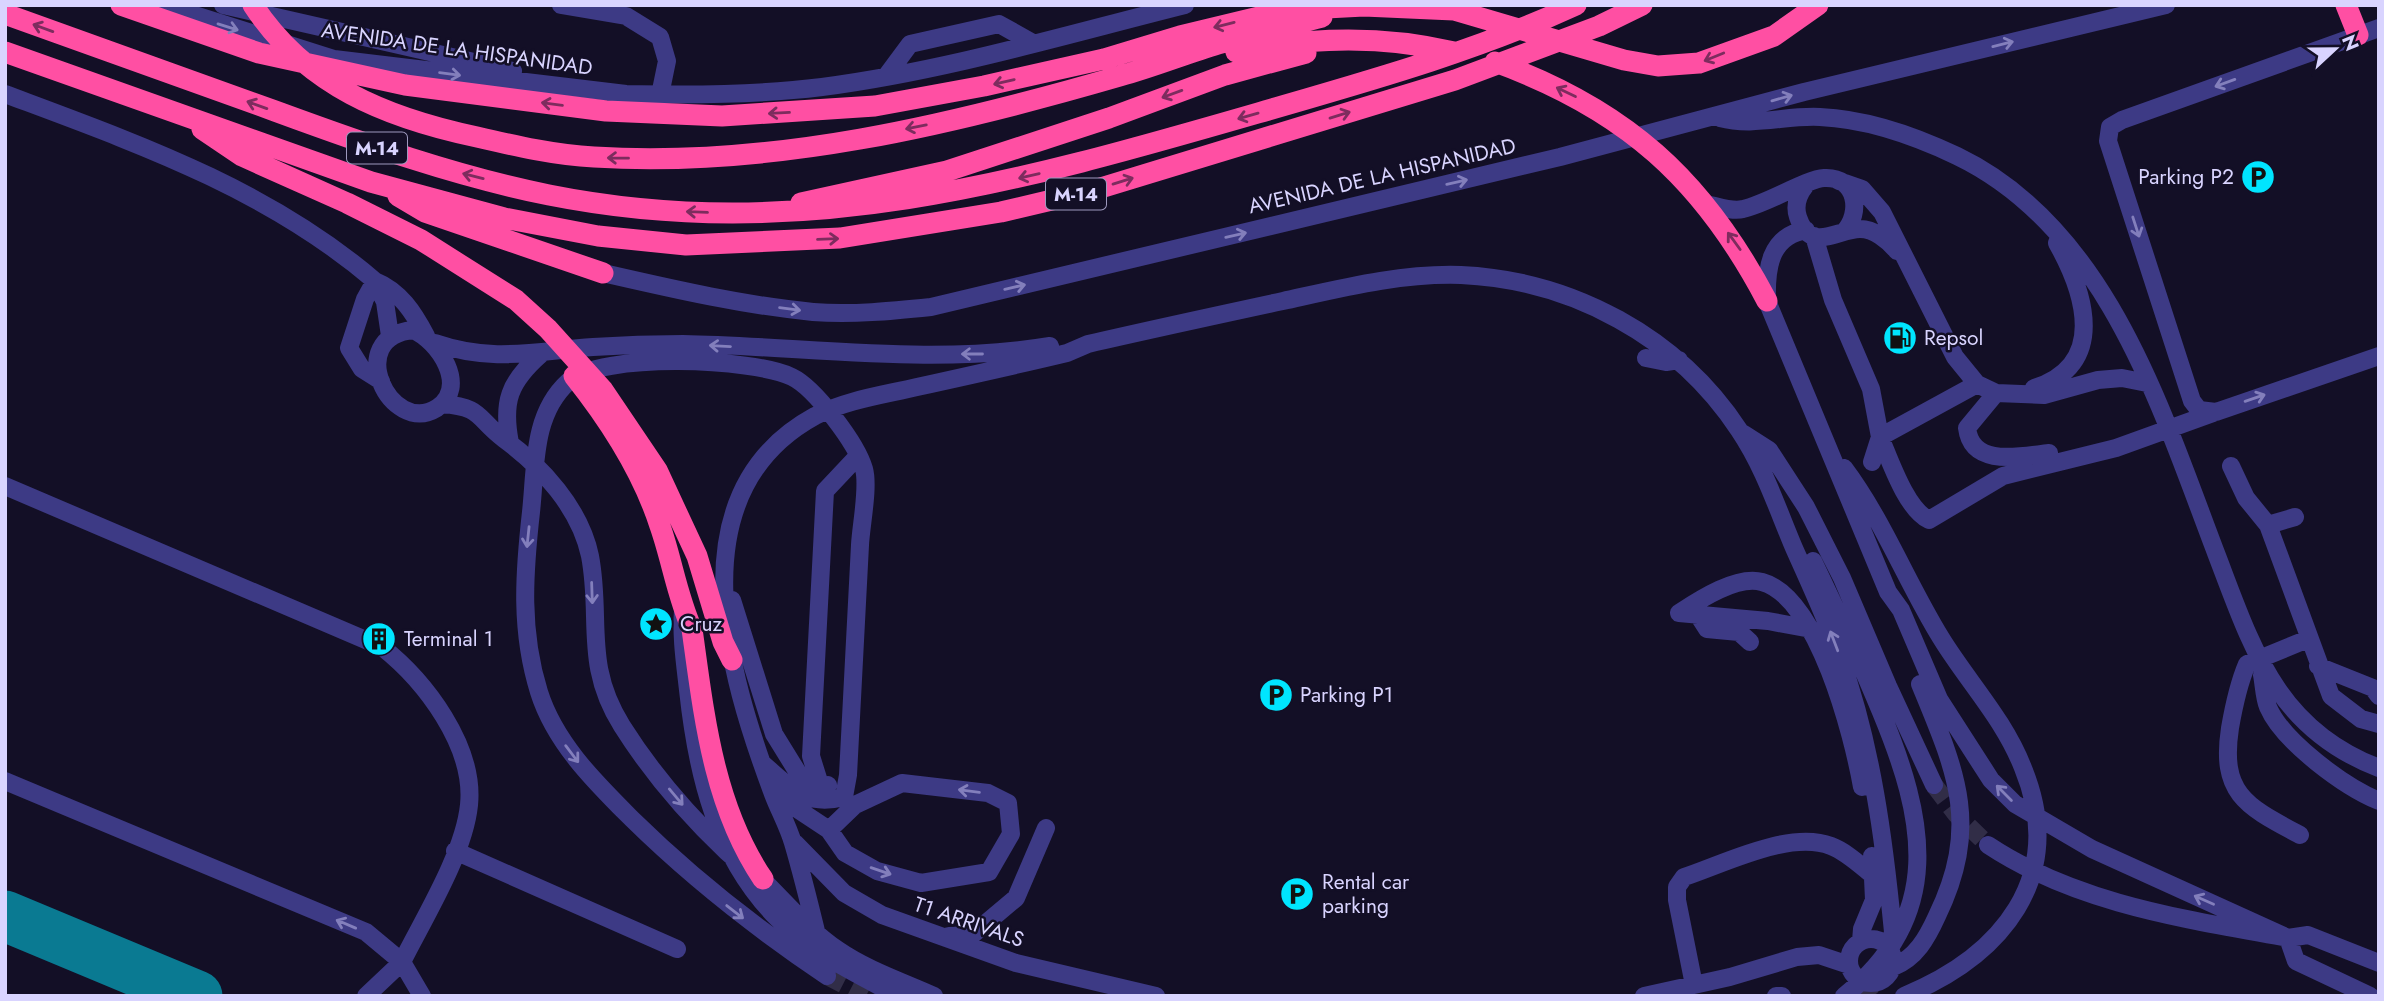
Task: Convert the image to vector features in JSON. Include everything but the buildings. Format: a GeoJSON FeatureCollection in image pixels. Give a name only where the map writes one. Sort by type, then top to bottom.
{"type":"FeatureCollection","features":[{"type":"Feature","properties":{"kind":"highway"},"geometry":{"type":"LineString","coordinates":[[121,5],[259,53],[405,85],[606,111],[722,116],[876,106],[984,86],[1104,59],[1180,36],[1288,10],[1364,6],[1454,10],[1624,60],[1658,66],[1699,63],[1774,36],[1818,5]]}},
{"type":"Feature","properties":{"kind":"highway"},"geometry":{"type":"LineString","coordinates":[[253,5],[291,51],[327,80],[369,106],[404,120],[537,150],[594,157],[737,155],[938,123],[1125,75],[1310,40],[1380,41],[1433,47],[1485,59],[1535,77],[1583,100],[1628,130],[1669,164],[1706,204],[1740,250],[1767,301]]}},
{"type":"Feature","properties":{"kind":"highway","name":"M-14"},"geometry":{"type":"LineString","coordinates":[[5,52],[185,118],[240,134],[372,181],[504,218],[598,236],[686,245],[840,238],[1000,212],[1094,190],[1455,80],[1599,26],[1642,5]]}},
{"type":"Feature","properties":{"kind":"highway"},"geometry":{"type":"LineString","coordinates":[[1743,46],[1795,5]]}},
{"type":"Feature","properties":{"kind":"highway"},"geometry":{"type":"LineString","coordinates":[[2346,5],[2358,35]]}},
{"type":"Feature","properties":{"kind":"highway"},"geometry":{"type":"LineString","coordinates":[[1125,75],[1218,44],[1364,6]]}},
{"type":"Feature","properties":{"kind":"highway","name":"M-14"},"geometry":{"type":"LineString","coordinates":[[5,14],[410,160],[550,195],[670,211],[765,213],[832,211],[967,191],[1085,163],[1384,76],[1567,9]]}},
{"type":"Feature","properties":{"kind":"highway"},"geometry":{"type":"LineString","coordinates":[[765,213],[959,167],[1096,122],[1225,75],[1286,57],[1380,41]]}},
{"type":"Feature","properties":{"kind":"highway"},"geometry":{"type":"LineString","coordinates":[[185,118],[242,156],[421,240],[479,276],[562,361],[657,470],[692,543],[723,642],[732,660]]}},
{"type":"Feature","properties":{"kind":"highway"},"geometry":{"type":"LineString","coordinates":[[372,181],[425,212],[603,273]]}},
{"type":"Feature","properties":{"kind":"highway"},"geometry":{"type":"LineString","coordinates":[[623,431],[636,472],[660,524],[683,610],[692,629],[714,766],[742,845],[763,879]]}},
{"type":"Feature","properties":{"kind":"street","name":"AVENIDA DE LA HISPANIDAD"},"geometry":{"type":"LineString","coordinates":[[163,5],[334,59],[626,94],[822,87],[1033,43],[1185,5]]}},
{"type":"Feature","properties":{"kind":"street","name":"AVENIDA DE LA HISPANIDAD"},"geometry":{"type":"LineString","coordinates":[[223,5],[626,94]]}},
{"type":"Feature","properties":{"kind":"street"},"geometry":{"type":"LineString","coordinates":[[561,5],[626,16],[660,37],[667,61],[660,94]]}},
{"type":"Feature","properties":{"kind":"street","name":"AVENIDA DE LA HISPANIDAD"},"geometry":{"type":"LineString","coordinates":[[603,273],[722,300],[816,312],[876,312],[931,307],[1560,157],[1804,92],[2166,5]]}},
{"type":"Feature","properties":{"kind":"street"},"geometry":{"type":"LineString","coordinates":[[887,75],[910,44],[999,24],[1033,43]]}},
{"type":"Feature","properties":{"kind":"street"},"geometry":{"type":"LineString","coordinates":[[2216,412],[2199,410],[2192,401],[2108,141],[2110,127],[2379,28]]}},
{"type":"Feature","properties":{"kind":"street"},"geometry":{"type":"LineString","coordinates":[[5,94],[139,145],[280,211],[316,233],[375,281],[389,286],[405,303],[431,340],[450,376],[450,389],[443,404]]}},
{"type":"Feature","properties":{"kind":"street"},"geometry":{"type":"LineString","coordinates":[[1717,117],[1739,123],[1819,117],[1872,125],[1958,156],[1996,178],[2039,212],[2082,261],[2118,317],[2178,455],[2258,658],[2268,706],[2276,720],[2337,778],[2379,801]]}},
{"type":"Feature","properties":{"kind":"street"},"geometry":{"type":"LineString","coordinates":[[1706,204],[1741,210],[1821,178],[1852,184],[1871,198],[1909,264],[1955,357],[1977,384],[1996,393],[2043,394],[2098,380],[2122,378],[2149,388]]}},
{"type":"Feature","properties":{"kind":"street"},"geometry":{"type":"LineString","coordinates":[[1839,181],[1853,195],[1856,205],[1855,215],[1844,232]]}},
{"type":"Feature","properties":{"kind":"street"},"geometry":{"type":"LineString","coordinates":[[1805,186],[1796,202],[1796,212],[1810,233],[1833,300],[1871,388],[1880,437],[1903,489],[1922,517],[1929,520],[2003,476],[2116,448],[2379,356]]}},
{"type":"Feature","properties":{"kind":"street"},"geometry":{"type":"LineString","coordinates":[[2018,392],[2051,382],[2067,370],[2080,351],[2085,334],[2081,299],[2070,266],[2039,212]]}},
{"type":"Feature","properties":{"kind":"street"},"geometry":{"type":"LineString","coordinates":[[1909,264],[1891,243],[1872,231],[1859,229],[1835,237],[1810,233],[1782,239],[1776,246],[1766,278],[1767,301],[1888,592],[1901,610],[1939,699],[1991,780],[2015,804],[2092,849],[2288,938],[2295,961],[2370,996]]}},
{"type":"Feature","properties":{"kind":"street"},"geometry":{"type":"LineString","coordinates":[[763,764],[801,796],[823,802],[844,797],[848,775],[864,470],[857,457],[821,398],[794,377],[759,366],[683,361],[606,366],[571,379],[552,399],[541,422],[525,571],[524,625],[539,694],[564,742],[603,790],[677,862],[752,926],[827,976],[792,841],[763,764],[732,660],[723,577],[729,525],[743,490],[775,446],[799,426],[853,401],[1067,353],[1088,344],[1359,284],[1404,277],[1460,275],[1535,285],[1584,302],[1627,323],[1679,360],[1722,405],[1741,432],[1776,498],[1792,518],[1889,731],[1915,810],[1920,853],[1918,875],[1909,911],[1888,951],[1865,979],[1844,996]]}},
{"type":"Feature","properties":{"kind":"street"},"geometry":{"type":"LineString","coordinates":[[375,281],[385,302],[390,337]]}},
{"type":"Feature","properties":{"kind":"street"},"geometry":{"type":"LineString","coordinates":[[375,281],[365,299],[349,348],[362,369],[381,381]]}},
{"type":"Feature","properties":{"kind":"street"},"geometry":{"type":"LineString","coordinates":[[934,996],[839,951],[802,922],[763,879],[728,853],[678,801],[637,748],[610,702],[595,648],[591,570],[585,539],[569,504],[510,443],[495,432],[480,413],[464,405],[443,404],[421,414],[405,411],[394,403],[381,381],[376,363],[380,347],[390,337],[413,330],[431,340],[475,354],[541,354],[592,347],[683,344],[893,354],[1004,354],[1065,344],[1088,344]]}},
{"type":"Feature","properties":{"kind":"street"},"geometry":{"type":"LineString","coordinates":[[510,443],[505,418],[509,393],[522,371],[541,354]]}},
{"type":"Feature","properties":{"kind":"street"},"geometry":{"type":"LineString","coordinates":[[1646,358],[1666,362],[1679,360]]}},
{"type":"Feature","properties":{"kind":"street"},"geometry":{"type":"LineString","coordinates":[[1872,462],[1880,437],[1977,384]]}},
{"type":"Feature","properties":{"kind":"street"},"geometry":{"type":"LineString","coordinates":[[1996,393],[1967,428],[1974,446],[1987,455],[2003,458],[2074,451],[2114,441],[2182,414],[2192,401]]}},
{"type":"Feature","properties":{"kind":"street"},"geometry":{"type":"LineString","coordinates":[[1741,432],[1769,450],[1806,508],[1842,578],[1934,785]]}},
{"type":"Feature","properties":{"kind":"street"},"geometry":{"type":"LineString","coordinates":[[1829,449],[1863,493],[1942,640],[1972,678],[2024,769],[2036,816],[2034,859],[2020,904],[1997,938],[1947,977],[1904,996]]}},
{"type":"Feature","properties":{"kind":"street"},"geometry":{"type":"LineString","coordinates":[[821,788],[811,756],[825,491],[857,457]]}},
{"type":"Feature","properties":{"kind":"street"},"geometry":{"type":"LineString","coordinates":[[2231,466],[2246,498],[2268,526],[2331,696],[2361,719],[2379,724]]}},
{"type":"Feature","properties":{"kind":"street"},"geometry":{"type":"LineString","coordinates":[[5,486],[382,647],[401,662],[430,698],[459,750],[469,789],[470,805],[444,880],[402,962],[366,996]]}},
{"type":"Feature","properties":{"kind":"street"},"geometry":{"type":"LineString","coordinates":[[1776,498],[1783,521],[1841,659],[1868,756],[1888,885],[1893,932],[1889,947],[1893,967]]}},
{"type":"Feature","properties":{"kind":"street"},"geometry":{"type":"LineString","coordinates":[[2268,526],[2295,517]]}},
{"type":"Feature","properties":{"kind":"street"},"geometry":{"type":"LineString","coordinates":[[723,577],[774,734],[803,782],[821,788],[848,775]]}},
{"type":"Feature","properties":{"kind":"street"},"geometry":{"type":"LineString","coordinates":[[1811,629],[1768,621],[1679,613],[1739,583],[1763,582],[1790,601],[1811,629],[1831,674],[1859,770],[1875,877],[1874,900],[1862,929],[1861,941],[1850,954],[1849,965]]}},
{"type":"Feature","properties":{"kind":"street"},"geometry":{"type":"LineString","coordinates":[[1644,996],[1797,957],[1819,955],[1849,965],[1862,982],[1875,983],[1886,978],[1893,967],[1910,961],[1929,934],[1946,899],[1961,838],[1956,776],[1891,614],[1888,592]]}},
{"type":"Feature","properties":{"kind":"street"},"geometry":{"type":"LineString","coordinates":[[683,610],[681,632],[693,736],[711,809],[728,853],[758,897],[793,933],[832,959],[898,996]]}},
{"type":"Feature","properties":{"kind":"street"},"geometry":{"type":"LineString","coordinates":[[1698,615],[1707,629],[1739,632],[1750,642]]}},
{"type":"Feature","properties":{"kind":"street"},"geometry":{"type":"LineString","coordinates":[[2300,835],[2247,801],[2231,780],[2226,758],[2234,702],[2247,664],[2308,639]]}},
{"type":"Feature","properties":{"kind":"street"},"geometry":{"type":"LineString","coordinates":[[2258,658],[2288,706],[2308,728],[2355,758],[2379,768]]}},
{"type":"Feature","properties":{"kind":"street"},"geometry":{"type":"LineString","coordinates":[[2318,666],[2373,688],[2379,696]]}},
{"type":"Feature","properties":{"kind":"street"},"geometry":{"type":"LineString","coordinates":[[5,780],[366,932],[402,962],[422,996]]}},
{"type":"Feature","properties":{"kind":"street"},"geometry":{"type":"LineString","coordinates":[[773,793],[829,830],[845,853],[877,871],[921,883],[989,872],[1011,834],[1008,803],[988,793],[902,783],[855,805],[829,830]]}},
{"type":"Feature","properties":{"kind":"street"},"geometry":{"type":"LineString","coordinates":[[946,936],[972,935],[1016,898],[1046,828]]}},
{"type":"Feature","properties":{"kind":"street","name":"T1 ARRIVALS"},"geometry":{"type":"LineString","coordinates":[[792,841],[821,873],[844,893],[882,915],[946,936],[986,954],[1064,976],[1156,996]]}},
{"type":"Feature","properties":{"kind":"street"},"geometry":{"type":"LineString","coordinates":[[1693,985],[1677,900],[1677,887],[1684,877],[1776,846],[1814,841],[1833,846],[1875,877]]}},
{"type":"Feature","properties":{"kind":"street"},"geometry":{"type":"LineString","coordinates":[[1988,845],[2017,865],[2063,885],[2165,916],[2288,938],[2308,935],[2379,963]]}},
{"type":"Feature","properties":{"kind":"street"},"geometry":{"type":"LineString","coordinates":[[455,851],[677,949]]}},
{"type":"Feature","properties":{"kind":"street"},"geometry":{"type":"LineString","coordinates":[[821,873],[845,853]]}},
{"type":"Feature","properties":{"kind":"street"},"geometry":{"type":"LineString","coordinates":[[1861,941],[1878,940],[1889,947]]}},
{"type":"Feature","properties":{"kind":"street"},"geometry":{"type":"LineString","coordinates":[[1064,976],[1080,988],[1109,996]]}},
{"type":"Feature","properties":{"kind":"street"},"geometry":{"type":"LineString","coordinates":[[1776,996],[1782,996]]}},
{"type":"Feature","properties":{"kind":"taxiway"},"geometry":{"type":"LineString","coordinates":[[5,916],[197,996]]}},
{"type":"Feature","properties":{"kind":"tunnel"},"geometry":{"type":"LineString","coordinates":[[1934,785],[1956,814],[1988,845]]}},
{"type":"Feature","properties":{"kind":"tunnel"},"geometry":{"type":"LineString","coordinates":[[827,976],[866,996]]}},
{"type":"Feature","properties":{"kind":"tunnel"},"geometry":{"type":"LineString","coordinates":[[1859,996],[1875,983]]}},
{"type":"Feature","properties":{"kind":"place","name":"Parking P2"},"geometry":{"type":"Point","coordinates":[2258,177]}},
{"type":"Feature","properties":{"kind":"place","name":"Repsol"},"geometry":{"type":"Point","coordinates":[1900,338]}},
{"type":"Feature","properties":{"kind":"place","name":"Cruz"},"geometry":{"type":"Point","coordinates":[656,624]}},
{"type":"Feature","properties":{"kind":"place","name":"Terminal 1"},"geometry":{"type":"Point","coordinates":[379,639]}},
{"type":"Feature","properties":{"kind":"place","name":"Parking P1"},"geometry":{"type":"Point","coordinates":[1276,695]}},
{"type":"Feature","properties":{"kind":"place","name":"Rental car parking"},"geometry":{"type":"Point","coordinates":[1297,894]}}]}
